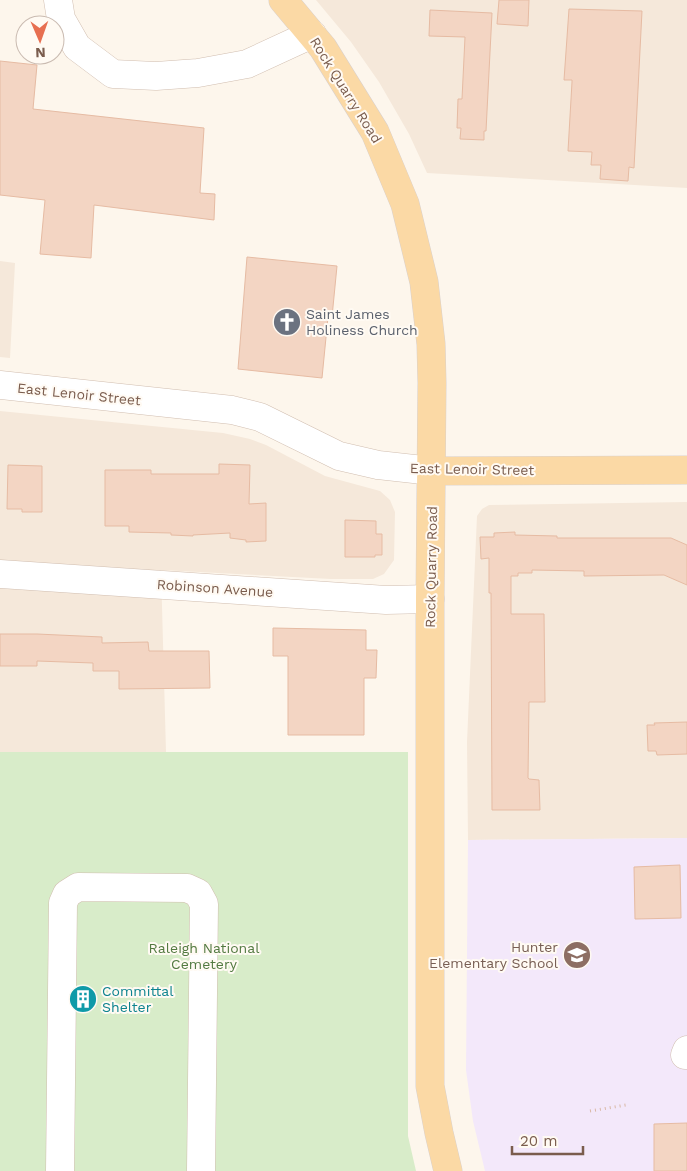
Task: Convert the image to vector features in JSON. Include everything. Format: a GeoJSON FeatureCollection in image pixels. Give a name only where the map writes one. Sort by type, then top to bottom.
{"type":"FeatureCollection","features":[{"type":"Feature","properties":{"kind":"main road","name":"Rock Quarry Road"},"geometry":{"type":"LineString","coordinates":[[283,0],[323,48],[375,132],[405,204],[424,282],[432,383],[430,1086],[438,1133],[448,1171]]}},
{"type":"Feature","properties":{"kind":"main road","name":"East Lenoir Street"},"geometry":{"type":"LineString","coordinates":[[432,471],[687,470]]}},
{"type":"Feature","properties":{"kind":"street"},"geometry":{"type":"LineString","coordinates":[[58,0],[61,18],[77,47],[114,74],[165,76],[198,73],[247,64],[312,34]]}},
{"type":"Feature","properties":{"kind":"street","name":"East Lenoir Street"},"geometry":{"type":"LineString","coordinates":[[0,385],[232,410],[260,417],[339,456],[378,465],[432,471]]}},
{"type":"Feature","properties":{"kind":"street","name":"Robinson Avenue"},"geometry":{"type":"LineString","coordinates":[[0,574],[386,600],[430,599]]}},
{"type":"Feature","properties":{"kind":"street"},"geometry":{"type":"LineString","coordinates":[[60,1171],[64,903],[67,894],[78,886],[187,888],[198,893],[204,904],[202,1171]]}},
{"type":"Feature","properties":{"kind":"path"},"geometry":{"type":"LineString","coordinates":[[590,1112],[626,1105]]}},
{"type":"Feature","properties":{"kind":"shaded area"},"geometry":{"type":"Polygon","coordinates":[[[316,0],[687,0],[687,188],[427,173],[409,134],[379,82],[351,42],[316,0]]]}},
{"type":"Feature","properties":{"kind":"shaded area"},"geometry":{"type":"Polygon","coordinates":[[[0,261],[15,263],[10,358],[0,357],[0,261]]]}},
{"type":"Feature","properties":{"kind":"shaded area"},"geometry":{"type":"Polygon","coordinates":[[[0,411],[223,433],[266,445],[325,476],[380,491],[390,500],[395,512],[394,560],[384,574],[373,579],[331,579],[161,570],[166,752],[0,760],[0,411]]]}},
{"type":"Feature","properties":{"kind":"shaded area"},"geometry":{"type":"Polygon","coordinates":[[[687,502],[687,838],[468,840],[467,742],[477,516],[482,509],[489,505],[687,502]]]}},
{"type":"Feature","properties":{"kind":"shaded area","name":"Hunter Elementary School"},"geometry":{"type":"Polygon","coordinates":[[[687,838],[687,1171],[485,1171],[473,1121],[466,1070],[468,840],[687,838]]]}},
{"type":"Feature","properties":{"kind":"green space","name":"Raleigh National Cemetery"},"geometry":{"type":"Polygon","coordinates":[[[0,752],[408,752],[408,1136],[416,1171],[0,1171],[0,752]]]}},
{"type":"Feature","properties":{"kind":"building"},"geometry":{"type":"Polygon","coordinates":[[[499,0],[529,0],[528,26],[497,24],[499,0]]]}},
{"type":"Feature","properties":{"kind":"building"},"geometry":{"type":"Polygon","coordinates":[[[569,9],[642,11],[634,168],[629,167],[628,181],[600,179],[601,165],[591,165],[592,152],[568,151],[572,80],[564,80],[569,9]]]}},
{"type":"Feature","properties":{"kind":"building"},"geometry":{"type":"Polygon","coordinates":[[[430,10],[492,13],[484,140],[460,139],[461,128],[457,128],[458,99],[462,99],[465,37],[429,36],[430,10]]]}},
{"type":"Feature","properties":{"kind":"building"},"geometry":{"type":"Polygon","coordinates":[[[0,61],[15,63],[15,65],[37,65],[33,109],[204,128],[200,193],[215,194],[214,220],[94,205],[91,258],[40,254],[45,200],[0,195],[0,61]]]}},
{"type":"Feature","properties":{"kind":"building"},"geometry":{"type":"Polygon","coordinates":[[[247,257],[337,266],[332,317],[328,317],[322,378],[238,369],[247,257]]]}},
{"type":"Feature","properties":{"kind":"building"},"geometry":{"type":"Polygon","coordinates":[[[219,464],[250,465],[249,504],[266,503],[266,541],[246,542],[246,540],[230,538],[230,533],[193,536],[171,535],[171,533],[129,532],[129,526],[105,526],[105,470],[151,470],[151,474],[219,474],[219,464]]]}},
{"type":"Feature","properties":{"kind":"building"},"geometry":{"type":"Polygon","coordinates":[[[8,465],[42,466],[42,512],[22,512],[22,509],[7,509],[8,465]]]}},
{"type":"Feature","properties":{"kind":"building"},"geometry":{"type":"Polygon","coordinates":[[[345,520],[376,521],[376,534],[382,534],[382,555],[375,555],[375,557],[345,557],[345,520]]]}},
{"type":"Feature","properties":{"kind":"building"},"geometry":{"type":"Polygon","coordinates":[[[515,532],[515,535],[557,536],[557,538],[671,538],[687,545],[687,585],[664,575],[584,576],[584,571],[532,570],[532,573],[518,573],[518,576],[511,576],[511,614],[544,614],[545,702],[529,702],[528,778],[539,780],[540,810],[492,810],[491,593],[489,593],[489,558],[481,559],[480,537],[494,537],[494,533],[515,532]]]}},
{"type":"Feature","properties":{"kind":"building"},"geometry":{"type":"Polygon","coordinates":[[[273,628],[366,630],[366,650],[377,650],[376,678],[364,678],[364,735],[288,735],[288,656],[273,656],[273,628]]]}},
{"type":"Feature","properties":{"kind":"building"},"geometry":{"type":"Polygon","coordinates":[[[0,634],[102,637],[102,643],[148,642],[149,651],[209,651],[210,688],[119,689],[119,671],[93,671],[93,663],[37,661],[37,666],[0,666],[0,634]]]}},
{"type":"Feature","properties":{"kind":"building"},"geometry":{"type":"Polygon","coordinates":[[[687,722],[687,754],[657,755],[656,751],[648,751],[647,725],[687,722]]]}},
{"type":"Feature","properties":{"kind":"building"},"geometry":{"type":"Polygon","coordinates":[[[680,865],[681,918],[635,919],[634,867],[680,865]]]}},
{"type":"Feature","properties":{"kind":"building"},"geometry":{"type":"Polygon","coordinates":[[[687,1123],[687,1171],[654,1171],[654,1124],[687,1123]]]}},
{"type":"Feature","properties":{"kind":"place","name":"Saint James Holiness Church"},"geometry":{"type":"Point","coordinates":[287,322]}},
{"type":"Feature","properties":{"kind":"place","name":"Hunter Elementary School"},"geometry":{"type":"Point","coordinates":[577,955]}},
{"type":"Feature","properties":{"kind":"place","name":"Committal Shelter"},"geometry":{"type":"Point","coordinates":[83,999]}}]}
